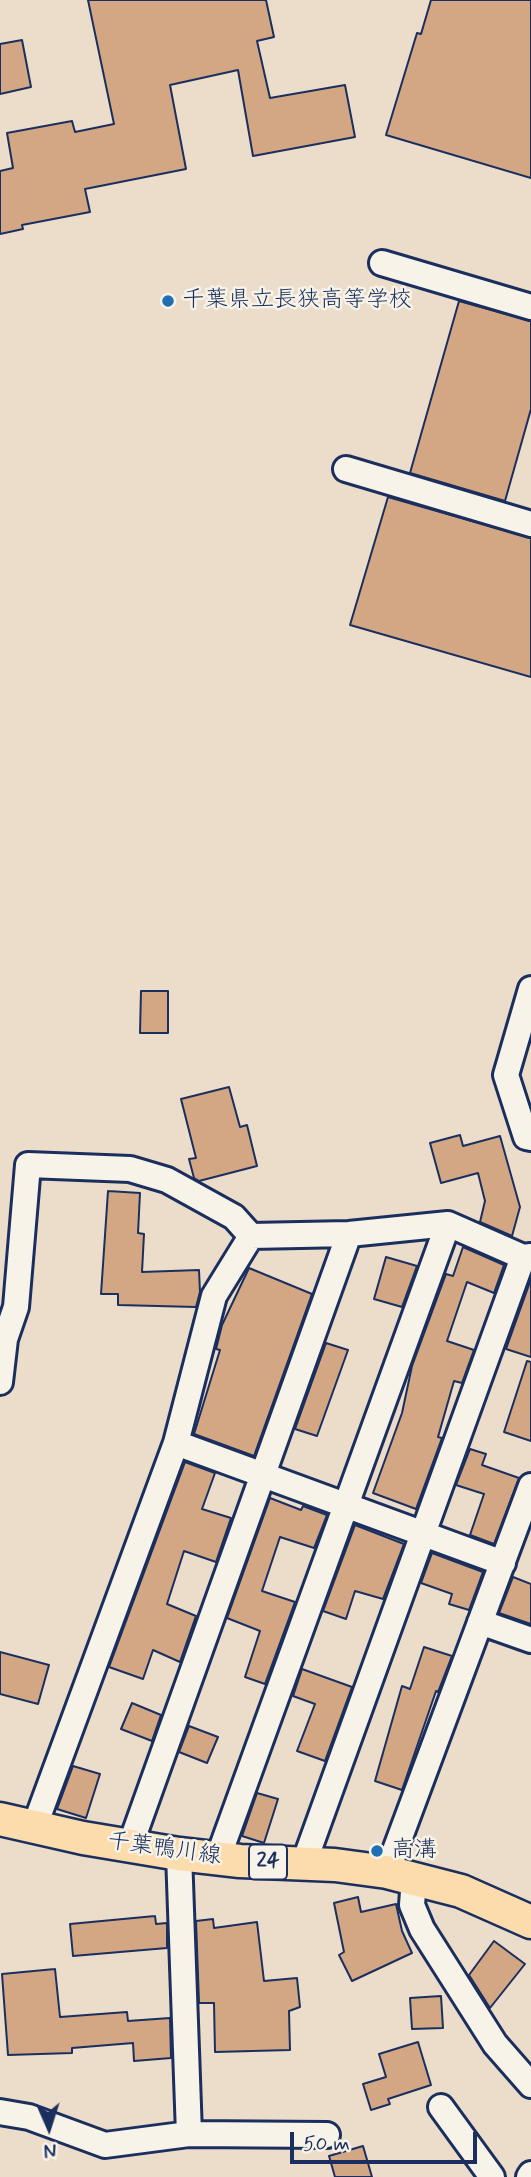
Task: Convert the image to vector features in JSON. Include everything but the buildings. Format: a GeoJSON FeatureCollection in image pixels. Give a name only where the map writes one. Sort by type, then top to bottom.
{"type":"FeatureCollection","features":[{"type":"Feature","properties":{"kind":"main road","name":"千葉鴨川線"},"geometry":{"type":"LineString","coordinates":[[0,1819],[34,1828],[179,1854],[304,1863],[400,1875],[461,1891],[531,1922]]}},
{"type":"Feature","properties":{"kind":"street"},"geometry":{"type":"LineString","coordinates":[[382,263],[531,307]]}},
{"type":"Feature","properties":{"kind":"street"},"geometry":{"type":"LineString","coordinates":[[346,469],[531,524]]}},
{"type":"Feature","properties":{"kind":"street"},"geometry":{"type":"LineString","coordinates":[[531,989],[506,1075],[526,1137],[531,1138]]}},
{"type":"Feature","properties":{"kind":"street"},"geometry":{"type":"LineString","coordinates":[[0,1381],[5,1339],[16,1307],[28,1165],[130,1169],[167,1180],[234,1217],[251,1236],[349,1234],[448,1224],[527,1257],[304,1863]]}},
{"type":"Feature","properties":{"kind":"street"},"geometry":{"type":"LineString","coordinates":[[218,1858],[448,1224]]}},
{"type":"Feature","properties":{"kind":"street"},"geometry":{"type":"LineString","coordinates":[[130,1846],[349,1234]]}},
{"type":"Feature","properties":{"kind":"street"},"geometry":{"type":"LineString","coordinates":[[34,1828],[176,1443],[214,1296],[251,1236]]}},
{"type":"Feature","properties":{"kind":"street"},"geometry":{"type":"LineString","coordinates":[[176,1443],[503,1563]]}},
{"type":"Feature","properties":{"kind":"street"},"geometry":{"type":"LineString","coordinates":[[531,1486],[480,1622],[400,1875],[422,1929],[495,2044],[531,2085]]}},
{"type":"Feature","properties":{"kind":"street"},"geometry":{"type":"LineString","coordinates":[[480,1622],[531,1640]]}},
{"type":"Feature","properties":{"kind":"street"},"geometry":{"type":"LineString","coordinates":[[179,1854],[190,2134]]}},
{"type":"Feature","properties":{"kind":"street"},"geometry":{"type":"LineString","coordinates":[[441,2107],[492,2177]]}},
{"type":"Feature","properties":{"kind":"street"},"geometry":{"type":"LineString","coordinates":[[0,2112],[29,2117],[105,2144],[190,2134],[327,2135]]}},
{"type":"Feature","properties":{"kind":"place","name":"千葉県立長狭高等学校"},"geometry":{"type":"Point","coordinates":[168,301]}},
{"type":"Feature","properties":{"kind":"place","name":"高溝"},"geometry":{"type":"Point","coordinates":[377,1851]}}]}
